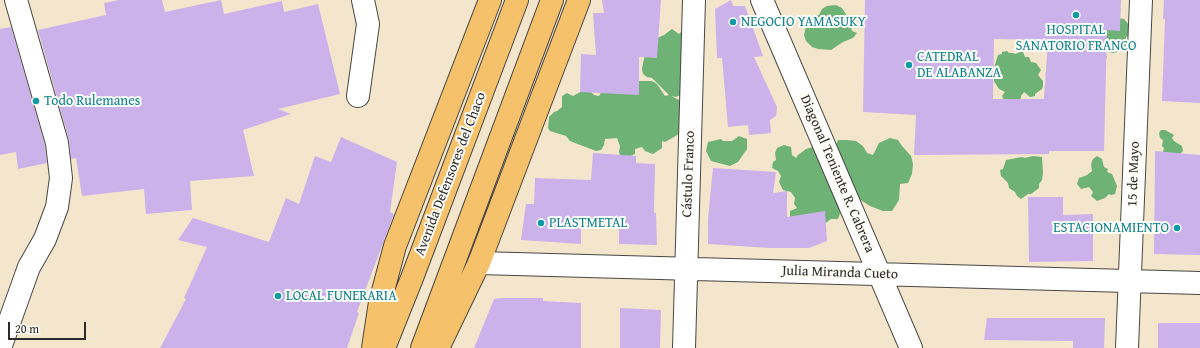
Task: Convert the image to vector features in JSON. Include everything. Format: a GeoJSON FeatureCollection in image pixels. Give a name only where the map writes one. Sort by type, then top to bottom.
{"type":"FeatureCollection","features":[{"type":"Feature","properties":{"kind":"highway"},"geometry":{"type":"LineString","coordinates":[[373,348],[380,302],[395,246],[490,0]]}},
{"type":"Feature","properties":{"kind":"highway","name":"Avenida Defensores del Chaco"},"geometry":{"type":"LineString","coordinates":[[384,348],[517,0]]}},
{"type":"Feature","properties":{"kind":"highway"},"geometry":{"type":"LineString","coordinates":[[422,348],[552,0]]}},
{"type":"Feature","properties":{"kind":"highway"},"geometry":{"type":"LineString","coordinates":[[438,348],[479,263],[579,0]]}},
{"type":"Feature","properties":{"kind":"street"},"geometry":{"type":"LineString","coordinates":[[0,348],[29,267],[45,239],[57,207],[61,178],[57,144],[16,0]]}},
{"type":"Feature","properties":{"kind":"street"},"geometry":{"type":"LineString","coordinates":[[358,96],[368,24],[363,0]]}},
{"type":"Feature","properties":{"kind":"street","name":"Cástulo Franco"},"geometry":{"type":"LineString","coordinates":[[684,348],[694,0]]}},
{"type":"Feature","properties":{"kind":"street","name":"Diagonal Teniente R. Cabrera"},"geometry":{"type":"LineString","coordinates":[[762,0],[911,348]]}},
{"type":"Feature","properties":{"kind":"street","name":"15 de Mayo"},"geometry":{"type":"LineString","coordinates":[[1127,348],[1141,0]]}},
{"type":"Feature","properties":{"kind":"street","name":"Julia Miranda Cueto"},"geometry":{"type":"LineString","coordinates":[[479,263],[1200,283]]}},
{"type":"Feature","properties":{"kind":"green space"},"geometry":{"type":"Polygon","coordinates":[[[836,5],[842,8],[849,19],[852,31],[857,33],[853,38],[843,42],[831,50],[812,47],[806,41],[804,35],[808,18],[819,15],[822,9],[827,6],[836,5]]]}},
{"type":"Feature","properties":{"kind":"green space"},"geometry":{"type":"Polygon","coordinates":[[[1117,18],[1124,19],[1129,25],[1130,35],[1126,37],[1126,46],[1121,51],[1113,53],[1106,51],[1104,55],[1107,57],[1105,60],[1080,28],[1117,18]]]}},
{"type":"Feature","properties":{"kind":"green space"},"geometry":{"type":"Polygon","coordinates":[[[685,28],[683,94],[676,97],[671,96],[679,100],[679,104],[687,110],[679,134],[665,142],[662,141],[662,148],[653,154],[645,151],[642,147],[635,149],[635,154],[621,158],[619,152],[620,146],[617,138],[605,139],[601,150],[596,151],[570,141],[566,136],[550,131],[548,128],[549,117],[562,107],[562,96],[567,93],[573,96],[584,90],[589,90],[594,95],[599,96],[602,91],[635,81],[652,81],[657,84],[665,96],[669,95],[652,78],[643,74],[643,63],[646,52],[655,39],[672,29],[679,34],[685,28]]]}},
{"type":"Feature","properties":{"kind":"green space"},"geometry":{"type":"Polygon","coordinates":[[[1007,51],[1015,54],[1023,52],[1025,57],[1029,57],[1031,62],[1036,63],[1041,70],[1038,75],[1043,81],[1043,86],[1042,89],[1035,94],[1035,96],[1030,97],[1024,92],[1021,98],[1015,103],[1005,102],[1002,96],[1005,92],[999,89],[994,81],[994,68],[998,55],[1007,51]]]}},
{"type":"Feature","properties":{"kind":"green space"},"geometry":{"type":"Polygon","coordinates":[[[1161,130],[1165,130],[1174,135],[1172,138],[1174,141],[1182,146],[1183,151],[1180,154],[1162,155],[1164,148],[1162,146],[1163,140],[1160,138],[1159,133],[1161,130]]]}},
{"type":"Feature","properties":{"kind":"green space"},"geometry":{"type":"Polygon","coordinates":[[[739,136],[747,139],[747,149],[738,162],[730,166],[711,161],[706,151],[708,142],[721,139],[723,141],[732,141],[739,136]]]}},
{"type":"Feature","properties":{"kind":"green space"},"geometry":{"type":"Polygon","coordinates":[[[890,138],[898,140],[911,156],[913,164],[912,174],[908,183],[900,184],[899,200],[892,211],[883,211],[870,206],[856,197],[834,150],[838,140],[856,141],[863,146],[867,153],[873,155],[879,143],[890,138]]]}},
{"type":"Feature","properties":{"kind":"green space"},"geometry":{"type":"Polygon","coordinates":[[[784,145],[791,147],[792,155],[796,158],[806,149],[813,147],[819,152],[835,186],[832,192],[842,208],[838,219],[831,219],[816,230],[790,226],[790,211],[797,208],[794,204],[795,198],[791,192],[783,190],[779,182],[781,176],[778,171],[772,168],[773,162],[776,160],[775,153],[777,148],[784,145]]]}},
{"type":"Feature","properties":{"kind":"green space"},"geometry":{"type":"Polygon","coordinates":[[[1033,156],[1042,157],[1042,180],[1039,184],[1039,188],[1021,199],[1009,188],[1008,183],[1001,176],[1000,170],[1003,169],[1006,160],[1033,156]]]}},
{"type":"Feature","properties":{"kind":"green space"},"geometry":{"type":"Polygon","coordinates":[[[1097,156],[1102,159],[1104,167],[1108,169],[1107,172],[1112,174],[1117,186],[1115,194],[1109,194],[1105,198],[1097,201],[1091,196],[1093,192],[1089,187],[1081,189],[1077,184],[1079,178],[1092,171],[1091,164],[1093,159],[1097,156]]]}},
{"type":"Feature","properties":{"kind":"building"},"geometry":{"type":"Polygon","coordinates":[[[119,0],[162,0],[165,12],[221,0],[224,14],[282,1],[284,12],[318,4],[340,94],[278,109],[291,114],[243,130],[254,176],[190,181],[192,210],[146,214],[144,189],[82,196],[76,158],[71,159],[69,140],[38,30],[106,15],[104,3],[119,0]]]}},
{"type":"Feature","properties":{"kind":"building"},"geometry":{"type":"Polygon","coordinates":[[[602,0],[661,0],[657,58],[639,57],[639,95],[580,92],[581,54],[596,55],[593,13],[604,13],[602,0]]]}},
{"type":"Feature","properties":{"kind":"building"},"geometry":{"type":"Polygon","coordinates":[[[731,0],[733,6],[745,6],[763,56],[754,57],[777,107],[776,116],[770,120],[771,133],[749,135],[748,125],[728,127],[722,58],[717,58],[715,9],[731,0]]]}},
{"type":"Feature","properties":{"kind":"building"},"geometry":{"type":"Polygon","coordinates":[[[865,0],[1121,0],[1120,31],[1107,30],[1104,151],[1049,151],[1049,154],[914,155],[916,115],[863,112],[865,0]],[[994,39],[993,99],[1044,99],[1048,40],[994,39]]]}},
{"type":"Feature","properties":{"kind":"building"},"geometry":{"type":"Polygon","coordinates":[[[1164,0],[1200,0],[1200,103],[1162,101],[1165,19],[1163,19],[1164,0]]]}},
{"type":"Feature","properties":{"kind":"building","name":"Todo Rulemanes"},"geometry":{"type":"Polygon","coordinates":[[[11,27],[45,145],[47,163],[18,169],[16,152],[0,155],[0,29],[11,27]]]}},
{"type":"Feature","properties":{"kind":"building"},"geometry":{"type":"Polygon","coordinates":[[[341,137],[397,162],[390,212],[394,214],[357,312],[359,313],[347,348],[160,348],[186,299],[184,298],[207,247],[178,240],[193,218],[269,242],[286,198],[299,204],[315,156],[331,162],[341,137]]]}},
{"type":"Feature","properties":{"kind":"building","name":"ESTACIONAMIENTO"},"geometry":{"type":"Polygon","coordinates":[[[1155,151],[1200,155],[1200,255],[1154,254],[1155,151]]]}},
{"type":"Feature","properties":{"kind":"building"},"geometry":{"type":"Polygon","coordinates":[[[593,153],[636,156],[636,163],[655,164],[654,213],[656,213],[657,245],[619,244],[619,219],[581,219],[581,244],[521,240],[526,204],[534,204],[535,178],[591,180],[593,153]]]}},
{"type":"Feature","properties":{"kind":"building"},"geometry":{"type":"Polygon","coordinates":[[[713,168],[776,172],[773,193],[787,191],[787,217],[825,211],[827,241],[809,248],[769,248],[708,244],[708,219],[713,168]]]}},
{"type":"Feature","properties":{"kind":"building"},"geometry":{"type":"Polygon","coordinates":[[[1028,197],[1063,197],[1063,215],[1093,214],[1093,261],[1029,262],[1028,197]]]}},
{"type":"Feature","properties":{"kind":"building"},"geometry":{"type":"Polygon","coordinates":[[[543,298],[543,301],[581,303],[581,348],[474,348],[494,299],[543,298]]]}},
{"type":"Feature","properties":{"kind":"building"},"geometry":{"type":"Polygon","coordinates":[[[620,308],[661,310],[660,348],[620,348],[620,308]]]}},
{"type":"Feature","properties":{"kind":"building"},"geometry":{"type":"Polygon","coordinates":[[[987,318],[1105,318],[1104,348],[1073,348],[1073,341],[984,340],[987,318]]]}},
{"type":"Feature","properties":{"kind":"building"},"geometry":{"type":"Polygon","coordinates":[[[1158,323],[1200,323],[1200,348],[1158,348],[1158,323]]]}},
{"type":"Feature","properties":{"kind":"place","name":"HOSPITAL SANATORIO FRANCO"},"geometry":{"type":"Point","coordinates":[1076,15]}},
{"type":"Feature","properties":{"kind":"place","name":"NEGOCIO YAMASUKY"},"geometry":{"type":"Point","coordinates":[733,22]}},
{"type":"Feature","properties":{"kind":"place","name":"CATEDRAL DE ALABANZA"},"geometry":{"type":"Point","coordinates":[909,65]}},
{"type":"Feature","properties":{"kind":"place","name":"Todo Rulemanes"},"geometry":{"type":"Point","coordinates":[36,101]}},
{"type":"Feature","properties":{"kind":"place","name":"PLASTMETAL"},"geometry":{"type":"Point","coordinates":[541,223]}},
{"type":"Feature","properties":{"kind":"place","name":"ESTACIONAMIENTO"},"geometry":{"type":"Point","coordinates":[1177,228]}},
{"type":"Feature","properties":{"kind":"place","name":"LOCAL FUNERARIA"},"geometry":{"type":"Point","coordinates":[278,296]}}]}
